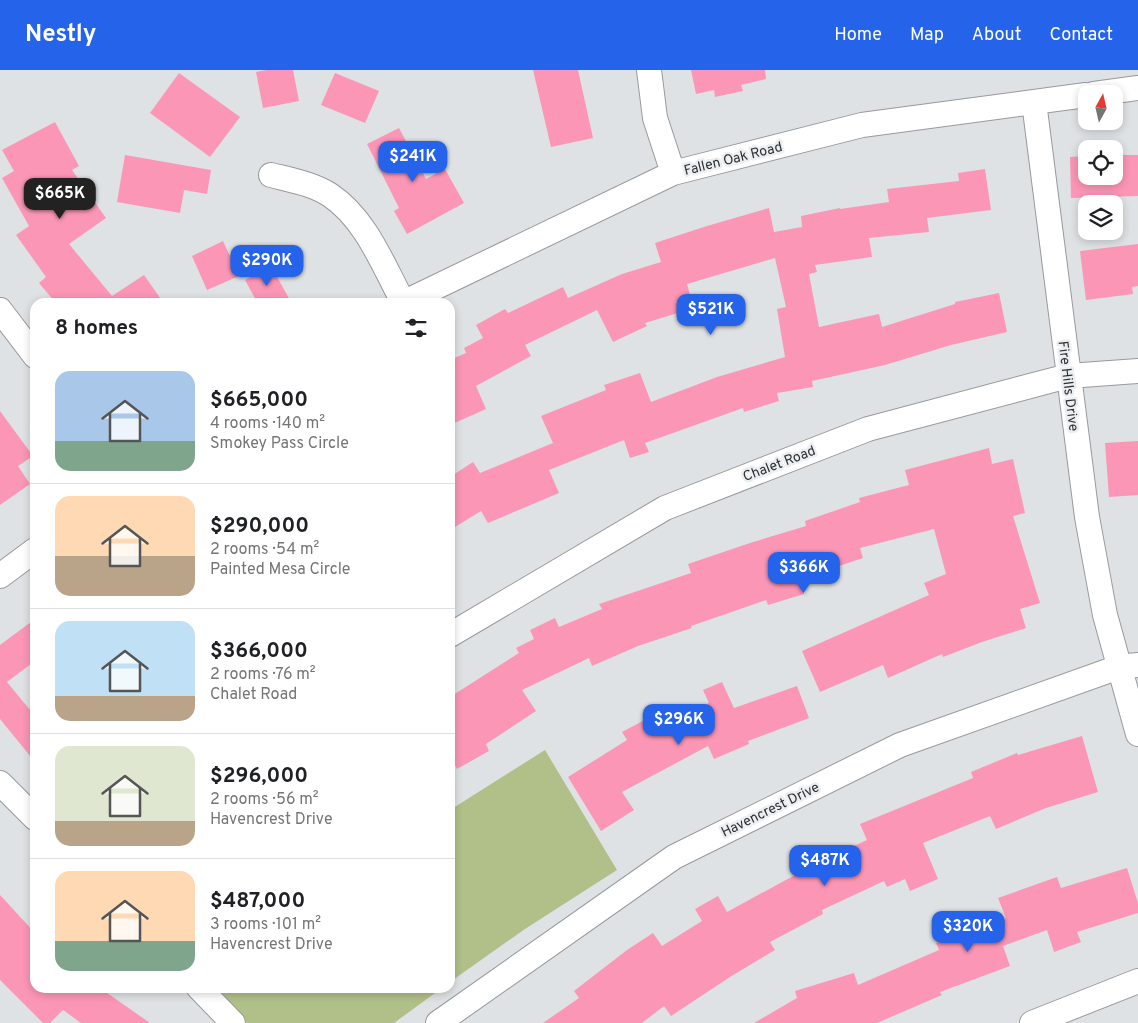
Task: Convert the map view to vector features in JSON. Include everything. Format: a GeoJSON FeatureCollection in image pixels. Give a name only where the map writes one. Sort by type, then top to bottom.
{"type":"FeatureCollection","features":[{"type":"Feature","properties":{"kind":"street"},"geometry":{"type":"LineString","coordinates":[[649,70],[655,118],[673,174]]}},
{"type":"Feature","properties":{"kind":"street"},"geometry":{"type":"LineString","coordinates":[[1123,90],[1138,88]]}},
{"type":"Feature","properties":{"kind":"street","name":"Fallen Oak Road"},"geometry":{"type":"LineString","coordinates":[[412,298],[673,174],[862,125],[1078,96]]}},
{"type":"Feature","properties":{"kind":"street","name":"Fire Hills Drive"},"geometry":{"type":"LineString","coordinates":[[1034,102],[1087,517],[1105,615],[1128,666],[1138,734]]}},
{"type":"Feature","properties":{"kind":"street"},"geometry":{"type":"LineString","coordinates":[[271,175],[304,184],[329,194],[352,213],[371,242],[402,298]]}},
{"type":"Feature","properties":{"kind":"street"},"geometry":{"type":"LineString","coordinates":[[0,310],[30,349]]}},
{"type":"Feature","properties":{"kind":"street","name":"Chalet Road"},"geometry":{"type":"LineString","coordinates":[[455,632],[664,508],[868,429],[1068,376],[1138,371]]}},
{"type":"Feature","properties":{"kind":"street"},"geometry":{"type":"LineString","coordinates":[[0,576],[30,554]]}},
{"type":"Feature","properties":{"kind":"street","name":"Havencrest Drive"},"geometry":{"type":"LineString","coordinates":[[438,1023],[674,857],[900,745],[1128,666]]}},
{"type":"Feature","properties":{"kind":"street"},"geometry":{"type":"LineString","coordinates":[[0,783],[30,813]]}},
{"type":"Feature","properties":{"kind":"street"},"geometry":{"type":"LineString","coordinates":[[1032,1023],[1138,980]]}},
{"type":"Feature","properties":{"kind":"street"},"geometry":{"type":"LineString","coordinates":[[204,993],[233,1023]]}},
{"type":"Feature","properties":{"kind":"green space"},"geometry":{"type":"Polygon","coordinates":[[[545,750],[617,870],[525,929],[455,978],[455,807],[545,750]]]}},
{"type":"Feature","properties":{"kind":"green space"},"geometry":{"type":"Polygon","coordinates":[[[220,993],[435,993],[394,1023],[247,1023],[218,995],[220,993]]]}},
{"type":"Feature","properties":{"kind":"building"},"geometry":{"type":"Polygon","coordinates":[[[293,70],[299,101],[263,108],[256,72],[293,70]]]}},
{"type":"Feature","properties":{"kind":"building"},"geometry":{"type":"Polygon","coordinates":[[[533,70],[578,70],[593,138],[551,147],[533,70]]]}},
{"type":"Feature","properties":{"kind":"building"},"geometry":{"type":"Polygon","coordinates":[[[691,70],[765,70],[766,79],[741,85],[743,91],[715,97],[714,90],[696,94],[691,70]]]}},
{"type":"Feature","properties":{"kind":"building"},"geometry":{"type":"Polygon","coordinates":[[[179,73],[240,117],[210,157],[150,113],[179,73]]]}},
{"type":"Feature","properties":{"kind":"building"},"geometry":{"type":"Polygon","coordinates":[[[335,73],[379,91],[365,123],[321,105],[335,73]]]}},
{"type":"Feature","properties":{"kind":"building"},"geometry":{"type":"Polygon","coordinates":[[[55,122],[79,166],[72,170],[106,218],[69,244],[112,296],[144,275],[160,298],[52,298],[39,283],[46,277],[16,235],[29,226],[2,178],[14,171],[2,150],[55,122]]]}},
{"type":"Feature","properties":{"kind":"building"},"geometry":{"type":"Polygon","coordinates":[[[399,128],[426,179],[445,169],[464,203],[407,234],[394,211],[399,208],[367,144],[399,128]]]}},
{"type":"Feature","properties":{"kind":"building"},"geometry":{"type":"Polygon","coordinates":[[[125,155],[211,170],[207,194],[184,190],[180,213],[117,202],[125,155]]]}},
{"type":"Feature","properties":{"kind":"building"},"geometry":{"type":"Polygon","coordinates":[[[1123,155],[1138,155],[1138,196],[1078,195],[1078,198],[1071,198],[1070,157],[1078,156],[1078,185],[1123,185],[1123,155]]]}},
{"type":"Feature","properties":{"kind":"building"},"geometry":{"type":"Polygon","coordinates":[[[985,169],[991,210],[927,218],[929,232],[869,238],[872,257],[815,265],[817,272],[809,274],[819,327],[879,314],[882,327],[955,304],[955,302],[999,293],[1007,332],[951,345],[885,365],[812,381],[813,387],[777,393],[779,401],[744,412],[743,408],[645,443],[649,452],[630,458],[624,440],[549,470],[559,493],[488,523],[481,511],[455,527],[455,474],[473,462],[480,473],[553,443],[541,416],[606,390],[604,385],[640,373],[651,402],[717,377],[785,357],[777,309],[786,307],[775,258],[687,284],[694,308],[645,323],[647,326],[613,342],[597,310],[525,345],[531,356],[476,386],[486,409],[455,423],[455,358],[466,353],[464,348],[483,338],[476,325],[505,309],[508,313],[563,287],[568,298],[622,274],[661,262],[655,243],[707,226],[769,208],[774,232],[802,227],[801,216],[840,208],[889,202],[887,189],[959,181],[958,173],[985,169]]]}},
{"type":"Feature","properties":{"kind":"building"},"geometry":{"type":"Polygon","coordinates":[[[223,241],[239,276],[207,290],[192,256],[223,241]]]}},
{"type":"Feature","properties":{"kind":"building"},"geometry":{"type":"Polygon","coordinates":[[[1138,244],[1138,286],[1132,287],[1133,294],[1086,300],[1080,251],[1138,244]]]}},
{"type":"Feature","properties":{"kind":"building"},"geometry":{"type":"Polygon","coordinates":[[[271,266],[289,298],[255,298],[245,280],[271,266]]]}},
{"type":"Feature","properties":{"kind":"building"},"geometry":{"type":"Polygon","coordinates":[[[0,411],[30,452],[30,458],[18,466],[30,484],[0,505],[0,411]]]}},
{"type":"Feature","properties":{"kind":"building"},"geometry":{"type":"Polygon","coordinates":[[[1138,441],[1138,495],[1109,497],[1105,443],[1138,441]]]}},
{"type":"Feature","properties":{"kind":"building"},"geometry":{"type":"Polygon","coordinates":[[[989,448],[992,464],[1013,459],[1025,513],[1013,516],[1040,603],[1020,609],[1026,628],[943,657],[942,654],[888,678],[883,665],[820,692],[802,651],[929,595],[924,583],[946,574],[934,529],[860,548],[863,558],[800,579],[804,594],[768,605],[766,600],[638,646],[592,666],[589,658],[522,690],[536,711],[486,744],[489,751],[457,769],[455,765],[455,694],[519,653],[516,648],[534,639],[530,630],[555,618],[559,627],[602,609],[599,604],[691,573],[688,564],[806,526],[805,521],[860,502],[859,498],[909,485],[905,470],[989,448]]]}},
{"type":"Feature","properties":{"kind":"building"},"geometry":{"type":"Polygon","coordinates":[[[30,623],[30,665],[7,682],[30,710],[30,756],[0,719],[0,645],[30,623]]]}},
{"type":"Feature","properties":{"kind":"building"},"geometry":{"type":"Polygon","coordinates":[[[722,682],[734,708],[797,686],[809,718],[748,741],[749,744],[714,759],[708,746],[622,792],[634,810],[601,831],[568,777],[627,740],[622,732],[654,715],[659,724],[709,703],[703,690],[722,682]]]}},
{"type":"Feature","properties":{"kind":"building"},"geometry":{"type":"Polygon","coordinates":[[[1082,736],[1098,792],[1046,808],[996,829],[990,816],[923,843],[938,879],[910,891],[905,879],[887,887],[884,881],[822,910],[823,914],[770,942],[775,950],[671,1016],[664,1006],[642,1023],[543,1023],[579,998],[574,991],[627,950],[653,933],[662,946],[702,921],[695,909],[718,896],[727,912],[817,863],[867,840],[860,824],[973,778],[971,772],[1017,753],[1018,755],[1082,736]]]}},
{"type":"Feature","properties":{"kind":"building"},"geometry":{"type":"Polygon","coordinates":[[[1127,868],[1138,903],[1138,913],[1077,932],[1081,942],[1054,952],[1047,930],[1003,946],[1010,966],[940,992],[942,995],[877,1023],[754,1023],[797,998],[795,991],[854,973],[858,985],[939,950],[936,943],[1006,918],[998,898],[1057,877],[1061,888],[1127,868]]]}},
{"type":"Feature","properties":{"kind":"building"},"geometry":{"type":"Polygon","coordinates":[[[0,895],[30,928],[30,993],[107,993],[150,1023],[81,1023],[63,1010],[50,1023],[43,1023],[0,980],[0,895]]]}}]}
